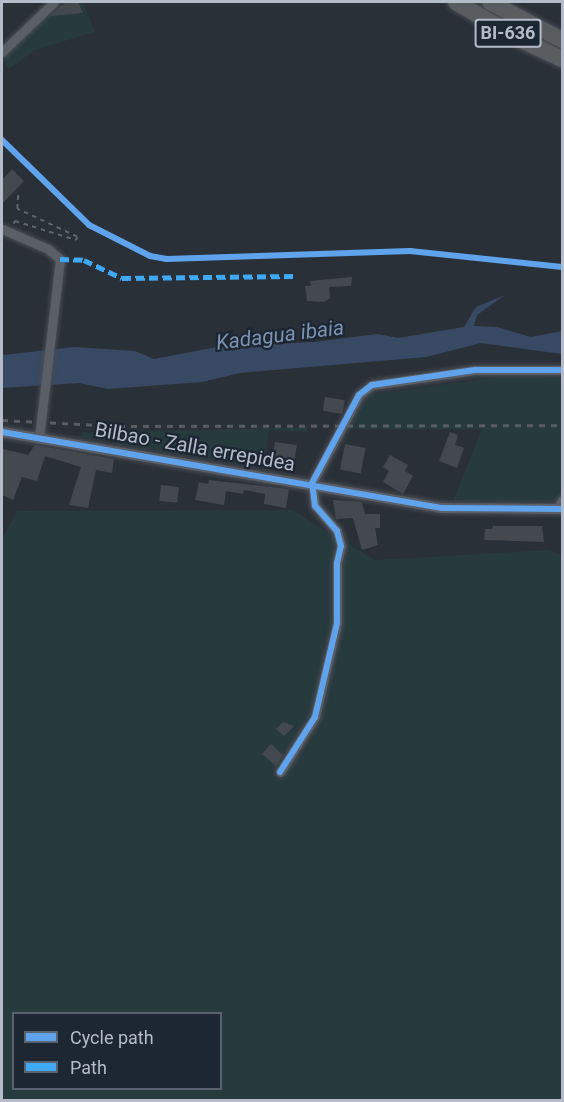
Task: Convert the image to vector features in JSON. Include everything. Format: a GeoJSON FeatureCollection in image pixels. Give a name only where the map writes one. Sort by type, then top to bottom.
{"type":"FeatureCollection","features":[{"type":"Feature","properties":{"kind":"highway","name":"BI-636"},"geometry":{"type":"LineString","coordinates":[[456,2],[521,40],[562,59]]}},
{"type":"Feature","properties":{"kind":"highway","name":"BI-636"},"geometry":{"type":"LineString","coordinates":[[490,2],[562,40]]}},
{"type":"Feature","properties":{"kind":"street"},"geometry":{"type":"LineString","coordinates":[[2,52],[54,2]]}},
{"type":"Feature","properties":{"kind":"street"},"geometry":{"type":"LineString","coordinates":[[5,231],[48,249],[60,259],[55,322],[39,437]]}},
{"type":"Feature","properties":{"kind":"street"},"geometry":{"type":"LineString","coordinates":[[280,772],[315,717],[337,623],[337,563],[341,546],[338,531],[315,506],[312,483],[353,404],[364,389],[372,385],[488,368],[562,370]]}},
{"type":"Feature","properties":{"kind":"street","name":"Bilbao - Zalla errepidea"},"geometry":{"type":"LineString","coordinates":[[2,433],[39,437],[312,483],[442,508],[561,506]]}},
{"type":"Feature","properties":{"kind":"path"},"geometry":{"type":"LineString","coordinates":[[5,231],[15,221],[76,240],[77,237],[17,209],[18,195]]}},
{"type":"Feature","properties":{"kind":"green space"},"geometry":{"type":"Polygon","coordinates":[[[62,2],[83,2],[95,32],[35,50],[9,69],[3,59],[62,2]]]}},
{"type":"Feature","properties":{"kind":"green space"},"geometry":{"type":"Polygon","coordinates":[[[507,376],[562,378],[562,494],[556,501],[453,501],[482,429],[345,429],[365,395],[507,376]]]}},
{"type":"Feature","properties":{"kind":"green space"},"geometry":{"type":"Polygon","coordinates":[[[308,427],[307,432],[269,430],[264,468],[116,444],[122,432],[308,427]]]}},
{"type":"Feature","properties":{"kind":"green space"},"geometry":{"type":"Polygon","coordinates":[[[82,432],[114,435],[114,442],[81,437],[82,432]]]}},
{"type":"Feature","properties":{"kind":"green space"},"geometry":{"type":"Polygon","coordinates":[[[292,510],[375,560],[548,550],[562,555],[562,1100],[2,1100],[2,539],[17,511],[292,510]]]}},
{"type":"Feature","properties":{"kind":"water"},"geometry":{"type":"Polygon","coordinates":[[[505,295],[477,315],[474,326],[497,327],[531,337],[562,331],[562,354],[481,343],[426,357],[240,373],[202,382],[108,389],[79,383],[2,388],[2,355],[75,347],[135,351],[154,359],[222,346],[314,342],[378,334],[398,338],[464,327],[476,307],[505,295]]]}},
{"type":"Feature","properties":{"kind":"building"},"geometry":{"type":"Polygon","coordinates":[[[65,2],[78,2],[83,13],[50,16],[65,2]]]}},
{"type":"Feature","properties":{"kind":"building"},"geometry":{"type":"Polygon","coordinates":[[[12,169],[24,181],[2,204],[2,180],[12,169]]]}},
{"type":"Feature","properties":{"kind":"building"},"geometry":{"type":"Polygon","coordinates":[[[352,277],[351,286],[329,287],[330,298],[324,302],[307,301],[305,286],[311,286],[310,281],[352,277]]]}},
{"type":"Feature","properties":{"kind":"building"},"geometry":{"type":"Polygon","coordinates":[[[325,397],[345,400],[343,414],[323,411],[325,397]]]}},
{"type":"Feature","properties":{"kind":"building"},"geometry":{"type":"Polygon","coordinates":[[[450,432],[458,435],[455,445],[464,448],[457,468],[439,461],[450,432]]]}},
{"type":"Feature","properties":{"kind":"building"},"geometry":{"type":"Polygon","coordinates":[[[275,442],[297,445],[293,471],[271,468],[275,442]]]}},
{"type":"Feature","properties":{"kind":"building"},"geometry":{"type":"Polygon","coordinates":[[[345,444],[366,448],[361,474],[340,470],[345,444]]]}},
{"type":"Feature","properties":{"kind":"building"},"geometry":{"type":"Polygon","coordinates":[[[35,445],[114,459],[112,473],[96,470],[88,508],[69,505],[81,467],[45,456],[37,481],[22,477],[13,500],[2,495],[3,449],[28,455],[35,445]]]}},
{"type":"Feature","properties":{"kind":"building"},"geometry":{"type":"Polygon","coordinates":[[[390,455],[408,465],[405,471],[413,476],[403,494],[383,482],[389,471],[383,467],[390,455]]]}},
{"type":"Feature","properties":{"kind":"building"},"geometry":{"type":"Polygon","coordinates":[[[209,480],[289,489],[286,508],[264,504],[265,494],[244,490],[243,494],[226,491],[224,505],[195,500],[199,482],[208,484],[209,480]]]}},
{"type":"Feature","properties":{"kind":"building"},"geometry":{"type":"Polygon","coordinates":[[[161,485],[179,487],[177,503],[159,501],[161,485]]]}},
{"type":"Feature","properties":{"kind":"building"},"geometry":{"type":"Polygon","coordinates":[[[333,500],[362,502],[365,514],[380,514],[380,528],[375,528],[378,545],[362,550],[353,518],[336,519],[333,500]]]}},
{"type":"Feature","properties":{"kind":"building"},"geometry":{"type":"Polygon","coordinates":[[[493,526],[542,526],[544,542],[484,540],[485,529],[492,529],[493,526]]]}},
{"type":"Feature","properties":{"kind":"building"},"geometry":{"type":"Polygon","coordinates":[[[283,722],[294,726],[284,736],[276,729],[283,722]]]}},
{"type":"Feature","properties":{"kind":"building"},"geometry":{"type":"Polygon","coordinates":[[[271,744],[283,755],[276,766],[262,754],[271,744]]]}},
{"type":"Feature","properties":{"kind":"railway"},"geometry":{"type":"LineString","coordinates":[[2,420],[119,426],[562,425]]}},
{"type":"Feature","properties":{"kind":"marked path"},"geometry":{"type":"LineString","coordinates":[[60,259],[84,260],[122,278],[294,276]]}},
{"type":"Feature","properties":{"kind":"cycle path"},"geometry":{"type":"LineString","coordinates":[[2,140],[89,225],[150,256],[167,259],[410,251],[562,267]]}},
{"type":"Feature","properties":{"kind":"cycle path"},"geometry":{"type":"LineString","coordinates":[[280,772],[315,717],[337,623],[337,563],[341,546],[337,531],[315,506],[312,483],[359,395],[372,385],[475,370],[562,370]]}},
{"type":"Feature","properties":{"kind":"cycle path"},"geometry":{"type":"LineString","coordinates":[[2,432],[442,508],[562,509]]}},
{"type":"Feature","properties":{"kind":"water label","name":"Kadagua ibaia"},"geometry":{"type":"Point","coordinates":[280,335]}}]}
